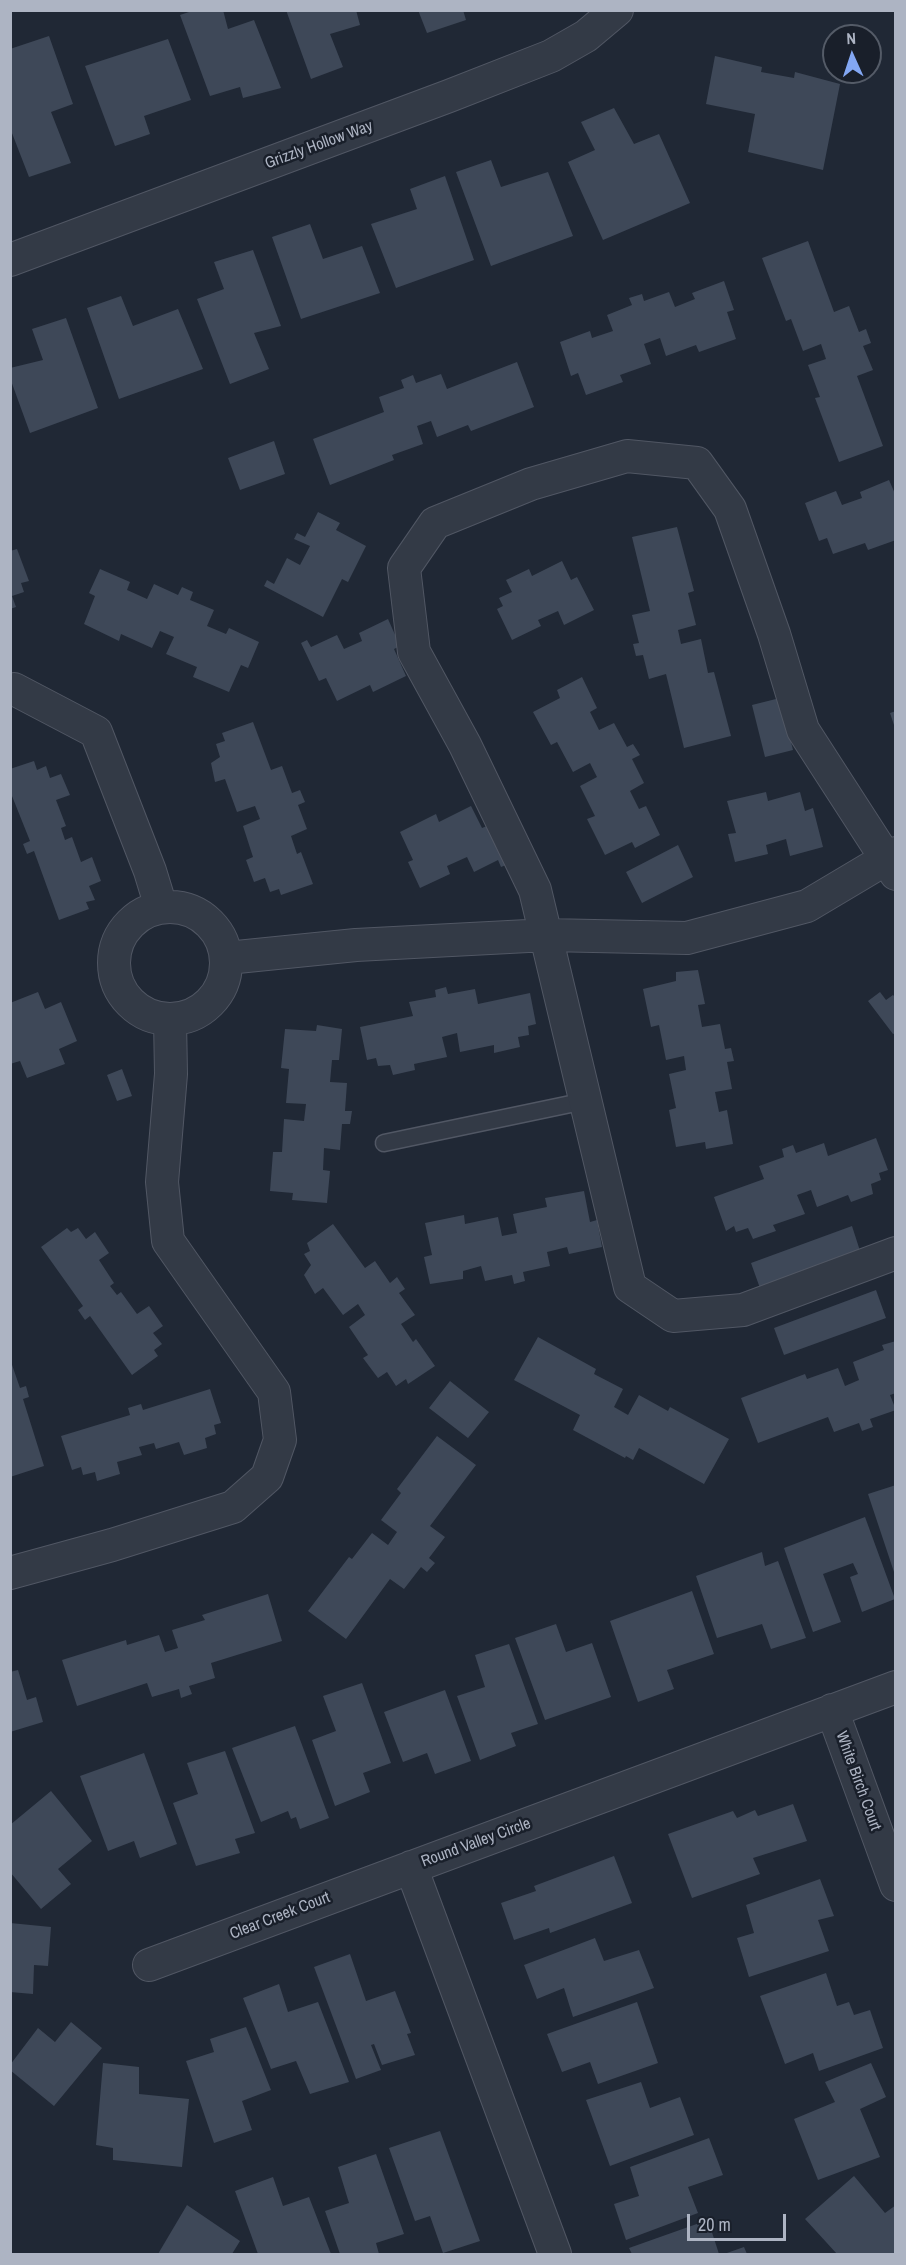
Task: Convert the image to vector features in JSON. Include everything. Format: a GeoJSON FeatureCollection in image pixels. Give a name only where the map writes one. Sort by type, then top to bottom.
{"type":"FeatureCollection","features":[{"type":"Feature","properties":{"kind":"street","name":"Grizzly Hollow Way"},"geometry":{"type":"LineString","coordinates":[[10,260],[551,56],[586,36],[617,10]]}},
{"type":"Feature","properties":{"kind":"street"},"geometry":{"type":"LineString","coordinates":[[227,958],[356,945],[547,935],[687,938],[807,906],[893,862],[802,730],[774,634],[730,509],[696,463],[627,456],[531,484],[435,523],[404,567],[414,652],[465,745],[535,890],[547,935],[630,1287],[673,1317],[743,1310],[896,1253]]}},
{"type":"Feature","properties":{"kind":"street"},"geometry":{"type":"LineString","coordinates":[[10,690],[14,689],[96,732],[150,871],[161,907]]}},
{"type":"Feature","properties":{"kind":"street"},"geometry":{"type":"LineString","coordinates":[[161,907],[179,908],[197,913],[212,925],[222,940],[227,958],[226,977],[218,994],[205,1008],[189,1017],[170,1020],[151,1017],[135,1008],[122,994],[115,977],[113,958],[118,940],[128,924],[143,913],[161,907]]}},
{"type":"Feature","properties":{"kind":"street"},"geometry":{"type":"LineString","coordinates":[[10,1573],[112,1545],[233,1507],[267,1477],[280,1440],[274,1392],[168,1241],[162,1182],[171,1074],[170,1020]]}},
{"type":"Feature","properties":{"kind":"street","name":"Round Valley Circle"},"geometry":{"type":"LineString","coordinates":[[555,2254],[411,1867],[896,1687]]}},
{"type":"Feature","properties":{"kind":"street","name":"White Birch Court"},"geometry":{"type":"LineString","coordinates":[[832,1710],[896,1885]]}},
{"type":"Feature","properties":{"kind":"street","name":"Clear Creek Court"},"geometry":{"type":"LineString","coordinates":[[149,1965],[411,1867]]}},
{"type":"Feature","properties":{"kind":"lane"},"geometry":{"type":"LineString","coordinates":[[384,1143],[585,1101]]}},
{"type":"Feature","properties":{"kind":"building"},"geometry":{"type":"Polygon","coordinates":[[[195,10],[223,10],[228,29],[254,20],[281,88],[243,98],[240,87],[210,96],[180,15],[195,10]]]}},
{"type":"Feature","properties":{"kind":"building"},"geometry":{"type":"Polygon","coordinates":[[[286,10],[356,10],[360,25],[330,34],[343,67],[311,79],[286,10]]]}},
{"type":"Feature","properties":{"kind":"building"},"geometry":{"type":"Polygon","coordinates":[[[418,10],[463,10],[466,20],[427,33],[418,10]]]}},
{"type":"Feature","properties":{"kind":"building"},"geometry":{"type":"Polygon","coordinates":[[[49,36],[73,104],[51,112],[71,163],[29,177],[10,128],[10,49],[49,36]]]}},
{"type":"Feature","properties":{"kind":"building"},"geometry":{"type":"Polygon","coordinates":[[[168,39],[191,100],[144,116],[150,134],[115,146],[85,66],[168,39]]]}},
{"type":"Feature","properties":{"kind":"building"},"geometry":{"type":"Polygon","coordinates":[[[715,56],[762,67],[761,72],[794,78],[795,72],[822,79],[822,84],[840,84],[823,170],[748,152],[755,114],[706,104],[715,56]]]}},
{"type":"Feature","properties":{"kind":"building"},"geometry":{"type":"Polygon","coordinates":[[[614,108],[634,144],[659,134],[690,203],[603,240],[568,162],[595,150],[581,122],[614,108]]]}},
{"type":"Feature","properties":{"kind":"building"},"geometry":{"type":"Polygon","coordinates":[[[491,160],[501,187],[548,172],[573,236],[491,266],[456,172],[491,160]]]}},
{"type":"Feature","properties":{"kind":"building"},"geometry":{"type":"Polygon","coordinates":[[[445,176],[474,260],[396,288],[371,224],[417,209],[410,189],[445,176]]]}},
{"type":"Feature","properties":{"kind":"building"},"geometry":{"type":"Polygon","coordinates":[[[310,224],[323,259],[362,246],[380,293],[301,319],[272,237],[310,224]]]}},
{"type":"Feature","properties":{"kind":"building"},"geometry":{"type":"Polygon","coordinates":[[[808,241],[834,312],[849,306],[859,332],[866,329],[871,343],[863,346],[873,370],[857,376],[883,446],[839,462],[815,398],[820,397],[808,365],[826,359],[821,344],[803,351],[791,319],[786,321],[762,258],[808,241]]]}},
{"type":"Feature","properties":{"kind":"building"},"geometry":{"type":"Polygon","coordinates":[[[253,250],[281,326],[254,333],[269,369],[230,384],[197,299],[224,289],[214,262],[253,250]]]}},
{"type":"Feature","properties":{"kind":"building"},"geometry":{"type":"Polygon","coordinates":[[[724,281],[734,310],[727,312],[736,339],[699,352],[696,345],[666,356],[660,338],[644,344],[651,364],[620,375],[623,382],[586,395],[578,373],[571,376],[560,342],[590,331],[592,338],[613,331],[607,315],[632,305],[629,298],[642,294],[644,301],[669,292],[675,307],[695,299],[692,293],[724,281]]]}},
{"type":"Feature","properties":{"kind":"building"},"geometry":{"type":"Polygon","coordinates":[[[121,296],[133,326],[178,309],[203,369],[119,399],[87,308],[121,296]]]}},
{"type":"Feature","properties":{"kind":"building"},"geometry":{"type":"Polygon","coordinates":[[[66,318],[98,408],[30,433],[10,378],[10,368],[43,360],[32,329],[66,318]]]}},
{"type":"Feature","properties":{"kind":"building"},"geometry":{"type":"Polygon","coordinates":[[[517,362],[534,407],[471,431],[468,425],[437,437],[431,421],[417,426],[423,444],[392,455],[394,460],[330,485],[313,439],[384,412],[379,397],[404,388],[401,380],[413,375],[416,383],[441,374],[447,389],[517,362]]]}},
{"type":"Feature","properties":{"kind":"building"},"geometry":{"type":"Polygon","coordinates":[[[274,441],[285,474],[240,490],[228,458],[274,441]]]}},
{"type":"Feature","properties":{"kind":"building"},"geometry":{"type":"Polygon","coordinates":[[[889,480],[896,496],[896,540],[868,550],[865,543],[833,554],[827,538],[819,541],[805,503],[836,491],[842,505],[862,498],[860,492],[889,480]]]}},
{"type":"Feature","properties":{"kind":"building"},"geometry":{"type":"Polygon","coordinates":[[[318,512],[340,523],[336,530],[366,546],[348,582],[342,579],[323,617],[264,586],[267,580],[274,584],[287,558],[300,565],[310,546],[294,539],[297,533],[305,537],[318,512]]]}},
{"type":"Feature","properties":{"kind":"building"},"geometry":{"type":"Polygon","coordinates":[[[677,527],[694,591],[688,593],[696,625],[678,630],[681,644],[701,639],[708,673],[714,672],[731,736],[684,748],[666,674],[649,679],[643,655],[636,656],[633,644],[639,643],[632,615],[650,611],[632,537],[677,527]]]}},
{"type":"Feature","properties":{"kind":"building"},"geometry":{"type":"Polygon","coordinates":[[[17,549],[29,581],[21,583],[24,592],[12,596],[16,607],[10,609],[10,551],[17,549]]]}},
{"type":"Feature","properties":{"kind":"building"},"geometry":{"type":"Polygon","coordinates":[[[562,561],[571,580],[577,577],[594,610],[564,625],[558,611],[538,620],[541,626],[512,640],[497,609],[503,606],[499,598],[512,592],[506,580],[529,569],[532,576],[562,561]]]}},
{"type":"Feature","properties":{"kind":"building"},"geometry":{"type":"Polygon","coordinates":[[[100,569],[130,582],[127,590],[147,599],[154,584],[178,595],[182,587],[193,592],[190,600],[214,610],[207,626],[226,634],[229,628],[259,642],[248,668],[241,665],[229,692],[193,677],[197,667],[166,654],[174,637],[160,631],[152,648],[121,634],[119,641],[84,624],[95,596],[89,593],[100,569]]]}},
{"type":"Feature","properties":{"kind":"building"},"geometry":{"type":"Polygon","coordinates":[[[388,619],[400,646],[394,649],[406,676],[373,692],[370,685],[337,701],[326,678],[319,681],[301,643],[307,640],[311,647],[337,635],[344,649],[362,641],[359,633],[388,619]]]}},
{"type":"Feature","properties":{"kind":"building"},"geometry":{"type":"Polygon","coordinates":[[[582,677],[597,708],[590,712],[599,730],[614,723],[627,747],[633,744],[640,755],[632,759],[644,783],[630,791],[639,809],[646,806],[660,835],[635,848],[632,842],[605,855],[587,819],[595,816],[580,786],[597,777],[590,763],[573,772],[557,742],[551,745],[533,712],[560,698],[557,690],[582,677]]]}},
{"type":"Feature","properties":{"kind":"building"},"geometry":{"type":"Polygon","coordinates":[[[780,698],[793,750],[765,757],[752,705],[780,698]]]}},
{"type":"Feature","properties":{"kind":"building"},"geometry":{"type":"Polygon","coordinates":[[[896,711],[896,728],[895,728],[890,713],[896,711]]]}},
{"type":"Feature","properties":{"kind":"building"},"geometry":{"type":"Polygon","coordinates":[[[253,722],[271,770],[282,766],[292,793],[300,790],[305,802],[298,805],[307,829],[291,836],[297,854],[301,852],[313,884],[281,895],[279,889],[270,892],[265,878],[254,882],[246,860],[253,857],[243,826],[260,819],[255,806],[237,812],[225,779],[215,782],[211,763],[220,757],[216,744],[225,741],[222,733],[253,722]]]}},
{"type":"Feature","properties":{"kind":"building"},"geometry":{"type":"Polygon","coordinates":[[[34,761],[37,770],[46,766],[50,778],[61,774],[70,795],[56,800],[66,826],[61,828],[65,840],[72,837],[81,862],[92,857],[101,881],[89,886],[95,900],[86,902],[89,909],[59,920],[34,851],[27,854],[23,844],[30,841],[10,791],[10,769],[34,761]]]}},
{"type":"Feature","properties":{"kind":"building"},"geometry":{"type":"Polygon","coordinates":[[[766,792],[768,801],[800,792],[805,811],[813,808],[823,847],[790,856],[786,839],[766,845],[768,854],[735,862],[728,834],[736,833],[727,801],[766,792]]]}},
{"type":"Feature","properties":{"kind":"building"},"geometry":{"type":"Polygon","coordinates":[[[471,806],[482,828],[487,826],[506,865],[501,867],[498,860],[474,872],[467,857],[447,866],[450,874],[420,888],[408,862],[413,860],[400,832],[436,814],[439,822],[471,806]]]}},
{"type":"Feature","properties":{"kind":"building"},"geometry":{"type":"Polygon","coordinates":[[[678,845],[693,877],[642,903],[626,872],[678,845]]]}},
{"type":"Feature","properties":{"kind":"building"},"geometry":{"type":"Polygon","coordinates":[[[698,970],[705,1004],[698,1005],[702,1027],[720,1024],[725,1049],[731,1048],[734,1061],[727,1062],[732,1089],[715,1092],[719,1112],[727,1110],[733,1144],[706,1149],[705,1142],[676,1147],[669,1110],[676,1108],[669,1074],[686,1070],[684,1056],[666,1060],[659,1025],[651,1027],[643,989],[676,981],[676,972],[698,970]]]}},
{"type":"Feature","properties":{"kind":"building"},"geometry":{"type":"Polygon","coordinates":[[[446,987],[448,994],[475,989],[478,1004],[530,993],[536,1024],[528,1026],[529,1035],[518,1037],[520,1047],[494,1053],[494,1045],[460,1052],[457,1033],[442,1037],[447,1057],[414,1064],[415,1070],[393,1075],[390,1065],[378,1066],[376,1058],[367,1060],[360,1027],[413,1016],[409,1002],[436,997],[435,990],[446,987]]]}},
{"type":"Feature","properties":{"kind":"building"},"geometry":{"type":"Polygon","coordinates":[[[38,992],[45,1009],[61,1002],[77,1041],[59,1049],[65,1064],[27,1078],[20,1061],[10,1064],[10,1003],[38,992]]]}},
{"type":"Feature","properties":{"kind":"building"},"geometry":{"type":"Polygon","coordinates":[[[880,992],[886,1000],[893,995],[896,998],[896,1033],[893,1034],[868,1001],[880,992]]]}},
{"type":"Feature","properties":{"kind":"building"},"geometry":{"type":"Polygon","coordinates":[[[317,1025],[342,1029],[339,1060],[332,1060],[330,1082],[347,1083],[345,1111],[352,1111],[350,1124],[342,1124],[340,1150],[324,1148],[323,1170],[330,1171],[327,1203],[292,1200],[293,1193],[270,1191],[273,1152],[282,1152],[284,1119],[304,1121],[306,1104],[286,1103],[289,1069],[281,1068],[285,1029],[316,1031],[317,1025]]]}},
{"type":"Feature","properties":{"kind":"building"},"geometry":{"type":"Polygon","coordinates":[[[122,1069],[132,1096],[117,1101],[107,1075],[122,1069]]]}},
{"type":"Feature","properties":{"kind":"building"},"geometry":{"type":"Polygon","coordinates":[[[876,1138],[888,1170],[879,1173],[881,1180],[871,1184],[873,1194],[851,1202],[848,1195],[817,1207],[811,1190],[797,1195],[805,1214],[773,1225],[776,1231],[753,1239],[748,1228],[736,1232],[734,1226],[726,1231],[714,1197],[764,1179],[759,1166],[784,1157],[782,1149],[793,1145],[796,1153],[824,1143],[828,1156],[876,1138]]]}},
{"type":"Feature","properties":{"kind":"building"},"geometry":{"type":"Polygon","coordinates":[[[584,1191],[590,1222],[597,1220],[602,1247],[569,1254],[567,1247],[547,1252],[550,1266],[523,1272],[525,1281],[514,1284],[512,1275],[485,1281],[481,1266],[463,1271],[463,1279],[430,1284],[424,1257],[432,1255],[425,1223],[464,1215],[465,1224],[498,1217],[502,1236],[517,1233],[513,1214],[547,1207],[545,1198],[584,1191]]]}},
{"type":"Feature","properties":{"kind":"building"},"geometry":{"type":"Polygon","coordinates":[[[333,1224],[365,1268],[375,1261],[390,1283],[397,1277],[405,1289],[399,1293],[415,1315],[401,1324],[413,1342],[416,1339],[435,1366],[408,1384],[406,1379],[396,1386],[387,1372],[378,1378],[363,1358],[368,1355],[349,1327],[365,1315],[358,1304],[343,1315],[323,1288],[315,1294],[304,1275],[311,1265],[304,1254],[310,1251],[307,1243],[333,1224]]]}},
{"type":"Feature","properties":{"kind":"building"},"geometry":{"type":"Polygon","coordinates":[[[852,1226],[861,1254],[761,1291],[751,1263],[852,1226]]]}},
{"type":"Feature","properties":{"kind":"building"},"geometry":{"type":"Polygon","coordinates":[[[67,1228],[71,1232],[78,1228],[86,1239],[95,1232],[109,1253],[99,1260],[114,1283],[110,1286],[117,1295],[121,1292],[137,1314],[149,1306],[163,1326],[153,1333],[162,1344],[154,1350],[158,1356],[132,1375],[90,1316],[85,1320],[78,1310],[83,1306],[41,1247],[67,1228]]]}},
{"type":"Feature","properties":{"kind":"building"},"geometry":{"type":"Polygon","coordinates":[[[876,1290],[886,1318],[784,1355],[774,1328],[876,1290]]]}},
{"type":"Feature","properties":{"kind":"building"},"geometry":{"type":"Polygon","coordinates":[[[538,1337],[596,1369],[594,1374],[623,1389],[614,1407],[628,1415],[639,1395],[668,1411],[670,1407],[729,1439],[704,1484],[639,1448],[633,1460],[626,1456],[625,1458],[573,1430],[580,1415],[514,1380],[538,1337]]]}},
{"type":"Feature","properties":{"kind":"building"},"geometry":{"type":"Polygon","coordinates":[[[896,1341],[896,1393],[890,1395],[896,1410],[870,1419],[873,1427],[862,1431],[859,1423],[834,1432],[828,1417],[758,1443],[741,1398],[805,1374],[807,1379],[838,1368],[845,1386],[859,1380],[853,1362],[884,1350],[882,1345],[896,1341]]]}},
{"type":"Feature","properties":{"kind":"building"},"geometry":{"type":"Polygon","coordinates":[[[10,1359],[20,1388],[26,1386],[29,1397],[23,1399],[44,1466],[10,1477],[10,1359]]]}},
{"type":"Feature","properties":{"kind":"building"},"geometry":{"type":"Polygon","coordinates":[[[450,1381],[489,1412],[468,1438],[429,1408],[450,1381]]]}},
{"type":"Feature","properties":{"kind":"building"},"geometry":{"type":"Polygon","coordinates":[[[210,1389],[221,1423],[214,1425],[216,1434],[205,1438],[207,1448],[184,1455],[179,1442],[156,1449],[154,1443],[139,1447],[142,1455],[117,1462],[120,1474],[97,1481],[95,1472],[83,1475],[81,1467],[72,1470],[61,1436],[130,1415],[128,1408],[141,1404],[143,1410],[210,1389]]]}},
{"type":"Feature","properties":{"kind":"building"},"geometry":{"type":"Polygon","coordinates":[[[437,1436],[476,1465],[430,1526],[445,1537],[429,1558],[435,1563],[427,1572],[421,1567],[404,1589],[390,1579],[346,1639],[308,1611],[349,1557],[352,1559],[372,1533],[388,1545],[397,1532],[381,1520],[401,1493],[397,1489],[437,1436]]]}},
{"type":"Feature","properties":{"kind":"building"},"geometry":{"type":"Polygon","coordinates":[[[896,1485],[896,1575],[895,1575],[868,1494],[896,1485]]]}},
{"type":"Feature","properties":{"kind":"building"},"geometry":{"type":"Polygon","coordinates":[[[865,1517],[895,1599],[862,1612],[850,1577],[858,1574],[853,1563],[823,1574],[841,1622],[813,1632],[784,1548],[865,1517]]]}},
{"type":"Feature","properties":{"kind":"building"},"geometry":{"type":"Polygon","coordinates":[[[762,1552],[765,1566],[778,1561],[806,1638],[771,1649],[762,1624],[717,1638],[696,1576],[762,1552]]]}},
{"type":"Feature","properties":{"kind":"building"},"geometry":{"type":"Polygon","coordinates":[[[692,1591],[714,1654],[667,1670],[674,1689],[638,1702],[610,1621],[692,1591]]]}},
{"type":"Feature","properties":{"kind":"building"},"geometry":{"type":"Polygon","coordinates":[[[268,1594],[282,1641],[211,1663],[215,1678],[189,1686],[192,1694],[181,1698],[179,1689],[152,1697],[147,1683],[77,1706],[62,1660],[126,1640],[127,1645],[159,1635],[165,1652],[178,1648],[172,1630],[205,1620],[202,1615],[268,1594]]]}},
{"type":"Feature","properties":{"kind":"building"},"geometry":{"type":"Polygon","coordinates":[[[556,1624],[566,1652],[592,1643],[611,1697],[545,1720],[515,1638],[556,1624]]]}},
{"type":"Feature","properties":{"kind":"building"},"geometry":{"type":"Polygon","coordinates":[[[509,1644],[538,1724],[511,1733],[516,1746],[480,1760],[457,1696],[485,1687],[475,1655],[509,1644]]]}},
{"type":"Feature","properties":{"kind":"building"},"geometry":{"type":"Polygon","coordinates":[[[18,1670],[27,1700],[36,1697],[43,1722],[10,1732],[10,1672],[18,1670]]]}},
{"type":"Feature","properties":{"kind":"building"},"geometry":{"type":"Polygon","coordinates":[[[362,1683],[391,1763],[363,1773],[370,1792],[335,1806],[312,1740],[336,1731],[323,1696],[362,1683]]]}},
{"type":"Feature","properties":{"kind":"building"},"geometry":{"type":"Polygon","coordinates":[[[445,1690],[471,1761],[435,1774],[427,1753],[403,1762],[384,1712],[445,1690]]]}},
{"type":"Feature","properties":{"kind":"building"},"geometry":{"type":"Polygon","coordinates":[[[295,1726],[329,1818],[300,1829],[296,1817],[291,1819],[288,1811],[261,1822],[232,1748],[295,1726]]]}},
{"type":"Feature","properties":{"kind":"building"},"geometry":{"type":"Polygon","coordinates":[[[225,1751],[255,1833],[235,1839],[240,1853],[196,1866],[173,1803],[198,1794],[187,1763],[225,1751]]]}},
{"type":"Feature","properties":{"kind":"building"},"geometry":{"type":"Polygon","coordinates":[[[144,1753],[177,1844],[140,1858],[134,1841],[108,1851],[80,1776],[144,1753]]]}},
{"type":"Feature","properties":{"kind":"building"},"geometry":{"type":"Polygon","coordinates":[[[51,1791],[92,1841],[58,1869],[71,1884],[41,1909],[10,1872],[10,1825],[51,1791]]]}},
{"type":"Feature","properties":{"kind":"building"},"geometry":{"type":"Polygon","coordinates":[[[793,1804],[807,1841],[753,1858],[760,1874],[692,1898],[668,1834],[733,1811],[737,1818],[755,1810],[758,1816],[793,1804]]]}},
{"type":"Feature","properties":{"kind":"building"},"geometry":{"type":"Polygon","coordinates":[[[614,1856],[632,1903],[550,1933],[549,1928],[514,1940],[501,1903],[536,1891],[534,1886],[614,1856]]]}},
{"type":"Feature","properties":{"kind":"building"},"geometry":{"type":"Polygon","coordinates":[[[820,1879],[834,1916],[818,1920],[829,1951],[749,1977],[737,1938],[754,1933],[746,1905],[820,1879]]]}},
{"type":"Feature","properties":{"kind":"building"},"geometry":{"type":"Polygon","coordinates":[[[10,1923],[51,1927],[48,1966],[34,1965],[33,1994],[10,1992],[10,1923]]]}},
{"type":"Feature","properties":{"kind":"building"},"geometry":{"type":"Polygon","coordinates":[[[595,1938],[604,1961],[639,1950],[654,1988],[573,2017],[564,1988],[537,1999],[524,1965],[595,1938]]]}},
{"type":"Feature","properties":{"kind":"building"},"geometry":{"type":"Polygon","coordinates":[[[350,1954],[366,2001],[395,1991],[411,2033],[407,2034],[415,2055],[382,2065],[374,2044],[371,2045],[381,2070],[356,2079],[314,1967],[350,1954]]]}},
{"type":"Feature","properties":{"kind":"building"},"geometry":{"type":"Polygon","coordinates":[[[826,1973],[837,2006],[849,2002],[854,2015],[870,2010],[883,2048],[819,2071],[813,2053],[785,2064],[760,1996],[826,1973]]]}},
{"type":"Feature","properties":{"kind":"building"},"geometry":{"type":"Polygon","coordinates":[[[279,1984],[288,2012],[318,2002],[349,2082],[310,2094],[296,2061],[271,2069],[243,1998],[279,1984]]]}},
{"type":"Feature","properties":{"kind":"building"},"geometry":{"type":"Polygon","coordinates":[[[637,2002],[658,2063],[598,2084],[590,2062],[562,2072],[547,2034],[637,2002]]]}},
{"type":"Feature","properties":{"kind":"building"},"geometry":{"type":"Polygon","coordinates":[[[71,2022],[102,2048],[54,2106],[10,2070],[10,2065],[38,2028],[55,2042],[71,2022]]]}},
{"type":"Feature","properties":{"kind":"building"},"geometry":{"type":"Polygon","coordinates":[[[246,2027],[271,2090],[242,2101],[252,2130],[214,2143],[186,2061],[214,2052],[210,2039],[246,2027]]]}},
{"type":"Feature","properties":{"kind":"building"},"geometry":{"type":"Polygon","coordinates":[[[103,2063],[139,2067],[139,2094],[189,2099],[182,2167],[113,2160],[113,2148],[96,2145],[103,2063]]]}},
{"type":"Feature","properties":{"kind":"building"},"geometry":{"type":"Polygon","coordinates":[[[871,2063],[886,2097],[860,2109],[880,2157],[818,2180],[794,2119],[835,2102],[825,2082],[871,2063]]]}},
{"type":"Feature","properties":{"kind":"building"},"geometry":{"type":"Polygon","coordinates":[[[641,2082],[650,2108],[680,2097],[694,2135],[610,2166],[586,2100],[641,2082]]]}},
{"type":"Feature","properties":{"kind":"building"},"geometry":{"type":"Polygon","coordinates":[[[440,2131],[480,2241],[443,2253],[430,2216],[415,2221],[389,2148],[440,2131]]]}},
{"type":"Feature","properties":{"kind":"building"},"geometry":{"type":"Polygon","coordinates":[[[709,2138],[723,2175],[688,2187],[698,2213],[626,2240],[614,2204],[639,2196],[630,2167],[709,2138]]]}},
{"type":"Feature","properties":{"kind":"building"},"geometry":{"type":"Polygon","coordinates":[[[376,2154],[404,2234],[376,2243],[379,2254],[340,2254],[325,2211],[349,2203],[338,2167],[376,2154]]]}},
{"type":"Feature","properties":{"kind":"building"},"geometry":{"type":"Polygon","coordinates":[[[854,2176],[885,2213],[896,2205],[896,2254],[837,2254],[805,2219],[854,2176]]]}},
{"type":"Feature","properties":{"kind":"building"},"geometry":{"type":"Polygon","coordinates":[[[273,2177],[283,2206],[309,2197],[331,2254],[258,2254],[235,2191],[273,2177]]]}},
{"type":"Feature","properties":{"kind":"building"},"geometry":{"type":"Polygon","coordinates":[[[187,2205],[240,2241],[232,2254],[158,2254],[187,2205]]]}},
{"type":"Feature","properties":{"kind":"building"},"geometry":{"type":"Polygon","coordinates":[[[708,2220],[719,2254],[632,2254],[629,2248],[708,2220]]]}},
{"type":"Feature","properties":{"kind":"building"},"geometry":{"type":"Polygon","coordinates":[[[744,2247],[747,2254],[724,2254],[744,2247]]]}}]}
